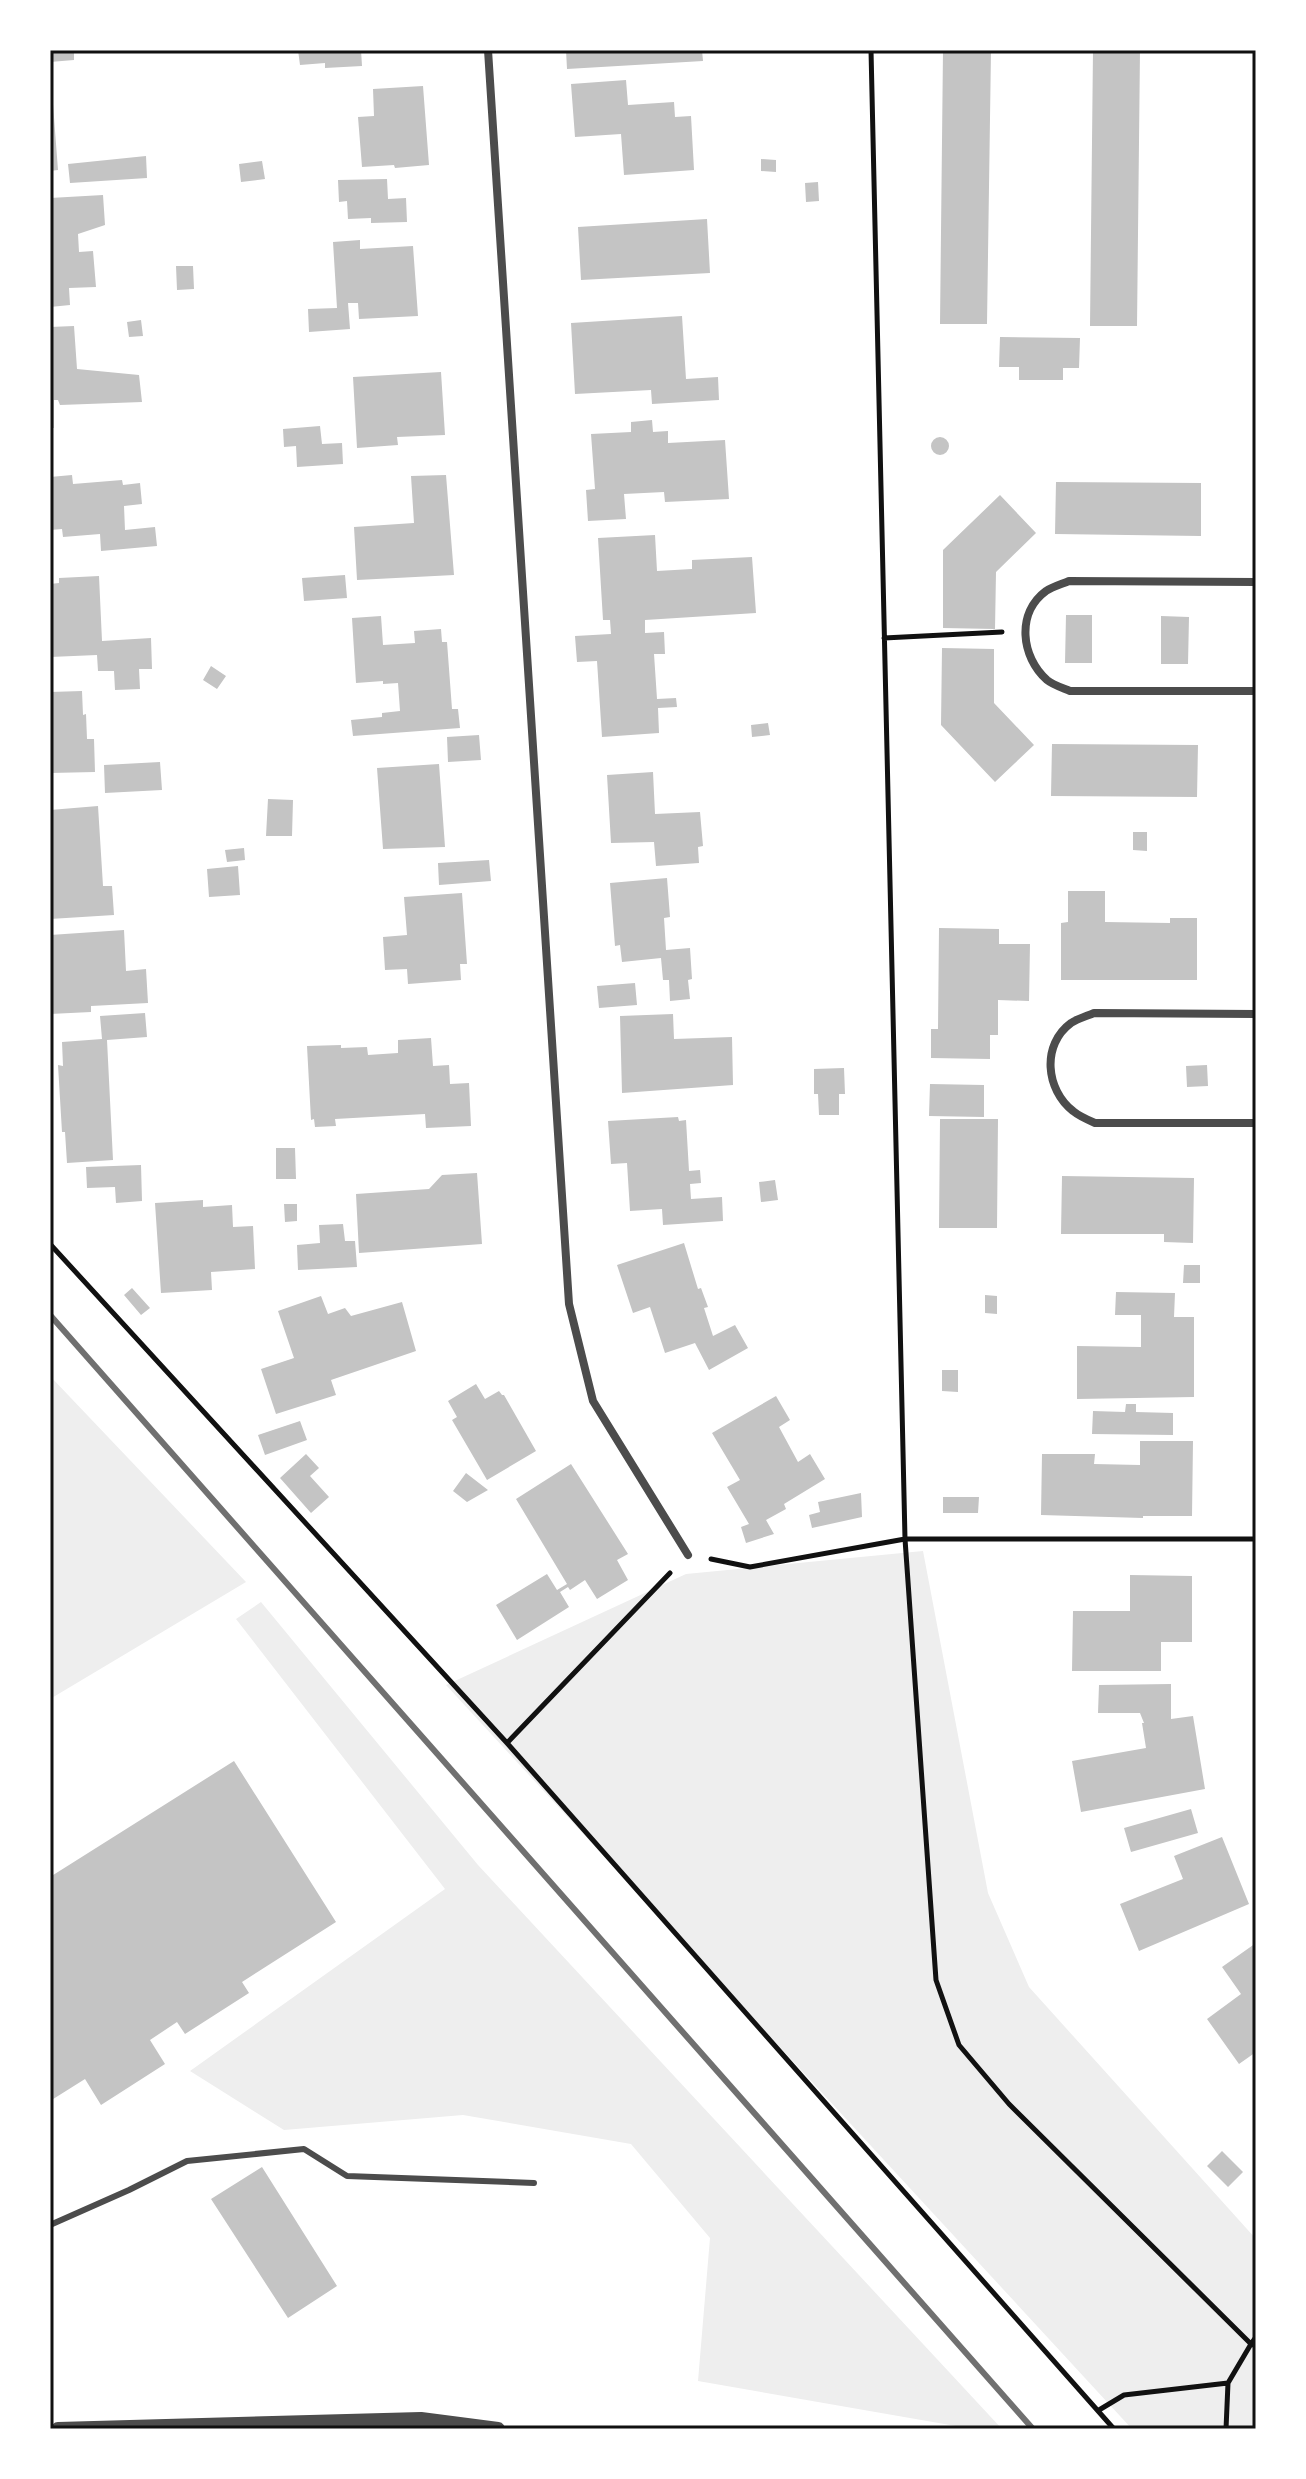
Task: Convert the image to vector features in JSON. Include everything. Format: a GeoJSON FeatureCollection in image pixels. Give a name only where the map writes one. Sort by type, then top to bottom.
{"type":"FeatureCollection","features":[{"type":"Feature","properties":{"kind":"street"},"geometry":{"type":"LineString","coordinates":[[488,50],[569,1304],[593,1401],[688,1555]]}},
{"type":"Feature","properties":{"kind":"street"},"geometry":{"type":"LineString","coordinates":[[1256,582],[1069,581],[1045,592],[1030,610],[1023,631],[1033,662],[1048,680],[1070,691],[1256,691]]}},
{"type":"Feature","properties":{"kind":"street"},"geometry":{"type":"LineString","coordinates":[[1256,1014],[1094,1013],[1071,1024],[1055,1041],[1048,1063],[1058,1095],[1073,1112],[1095,1123],[1256,1123]]}},
{"type":"Feature","properties":{"kind":"street"},"geometry":{"type":"LineString","coordinates":[[58,2429],[421,2419],[498,2429]]}},
{"type":"Feature","properties":{"kind":"lane"},"geometry":{"type":"LineString","coordinates":[[50,2225],[187,2161],[304,2149],[347,2176],[534,2183]]}},
{"type":"Feature","properties":{"kind":"path"},"geometry":{"type":"LineString","coordinates":[[871,50],[905,1539],[936,1980],[959,2045],[1009,2104],[1254,2345]]}},
{"type":"Feature","properties":{"kind":"path"},"geometry":{"type":"LineString","coordinates":[[884,638],[1023,631]]}},
{"type":"Feature","properties":{"kind":"path"},"geometry":{"type":"LineString","coordinates":[[50,1244],[507,1743],[1114,2429]]}},
{"type":"Feature","properties":{"kind":"path"},"geometry":{"type":"LineString","coordinates":[[507,1743],[688,1555],[750,1567],[905,1539],[1256,1539]]}},
{"type":"Feature","properties":{"kind":"path"},"geometry":{"type":"LineString","coordinates":[[1226,2429],[1228,2383],[1254,2345],[1256,2337]]}},
{"type":"Feature","properties":{"kind":"path"},"geometry":{"type":"LineString","coordinates":[[1099,2410],[1124,2395],[1228,2383]]}},
{"type":"Feature","properties":{"kind":"shaded area"},"geometry":{"type":"Polygon","coordinates":[[[50,1376],[246,1582],[50,1699],[50,1376]]]}},
{"type":"Feature","properties":{"kind":"shaded area"},"geometry":{"type":"Polygon","coordinates":[[[923,1551],[988,1893],[1029,1987],[1256,2239],[1256,2429],[1132,2429],[446,1685],[686,1574],[923,1551]]]}},
{"type":"Feature","properties":{"kind":"shaded area"},"geometry":{"type":"Polygon","coordinates":[[[261,1602],[478,1865],[1002,2429],[973,2429],[698,2381],[710,2238],[631,2144],[463,2115],[284,2130],[190,2071],[445,1889],[236,1619],[261,1602]]]}},
{"type":"Feature","properties":{"kind":"building"},"geometry":{"type":"Polygon","coordinates":[[[50,50],[74,50],[74,60],[50,62],[50,50]]]}},
{"type":"Feature","properties":{"kind":"building"},"geometry":{"type":"Polygon","coordinates":[[[298,50],[361,50],[362,66],[325,68],[325,63],[300,65],[298,50]]]}},
{"type":"Feature","properties":{"kind":"building"},"geometry":{"type":"Polygon","coordinates":[[[566,50],[702,50],[703,61],[567,69],[566,50]]]}},
{"type":"Feature","properties":{"kind":"building"},"geometry":{"type":"Polygon","coordinates":[[[943,50],[991,50],[987,324],[940,324],[943,50]]]}},
{"type":"Feature","properties":{"kind":"building"},"geometry":{"type":"Polygon","coordinates":[[[1093,50],[1140,50],[1137,326],[1090,326],[1093,50]]]}},
{"type":"Feature","properties":{"kind":"building"},"geometry":{"type":"Polygon","coordinates":[[[626,80],[628,105],[674,102],[675,117],[691,116],[694,170],[624,175],[621,134],[575,137],[571,84],[626,80]]]}},
{"type":"Feature","properties":{"kind":"building"},"geometry":{"type":"Polygon","coordinates":[[[423,86],[429,165],[362,167],[358,117],[374,116],[373,89],[423,86]]]}},
{"type":"Feature","properties":{"kind":"building"},"geometry":{"type":"Polygon","coordinates":[[[50,91],[58,170],[50,171],[50,91]]]}},
{"type":"Feature","properties":{"kind":"building"},"geometry":{"type":"Polygon","coordinates":[[[146,156],[147,178],[70,183],[68,164],[146,156]]]}},
{"type":"Feature","properties":{"kind":"building"},"geometry":{"type":"Polygon","coordinates":[[[761,159],[776,160],[776,172],[761,171],[761,159]]]}},
{"type":"Feature","properties":{"kind":"building"},"geometry":{"type":"Polygon","coordinates":[[[262,161],[265,179],[241,182],[239,164],[262,161]]]}},
{"type":"Feature","properties":{"kind":"building"},"geometry":{"type":"Polygon","coordinates":[[[387,179],[388,199],[406,198],[407,222],[371,223],[371,218],[348,219],[347,201],[339,202],[338,180],[387,179]]]}},
{"type":"Feature","properties":{"kind":"building"},"geometry":{"type":"Polygon","coordinates":[[[818,182],[819,201],[806,202],[805,183],[818,182]]]}},
{"type":"Feature","properties":{"kind":"building"},"geometry":{"type":"Polygon","coordinates":[[[103,195],[105,225],[78,234],[79,252],[93,251],[96,287],[69,288],[70,305],[50,307],[50,198],[103,195]]]}},
{"type":"Feature","properties":{"kind":"building"},"geometry":{"type":"Polygon","coordinates":[[[707,219],[710,273],[581,280],[578,227],[707,219]]]}},
{"type":"Feature","properties":{"kind":"building"},"geometry":{"type":"Polygon","coordinates":[[[360,240],[360,249],[413,246],[418,316],[359,319],[358,303],[348,303],[350,329],[309,332],[308,309],[337,308],[333,242],[360,240]]]}},
{"type":"Feature","properties":{"kind":"building"},"geometry":{"type":"Polygon","coordinates":[[[176,266],[193,266],[194,289],[177,290],[176,266]]]}},
{"type":"Feature","properties":{"kind":"building"},"geometry":{"type":"Polygon","coordinates":[[[682,316],[686,379],[718,377],[719,400],[652,404],[651,390],[575,394],[571,323],[682,316]]]}},
{"type":"Feature","properties":{"kind":"building"},"geometry":{"type":"Polygon","coordinates":[[[141,320],[143,336],[129,337],[127,322],[141,320]]]}},
{"type":"Feature","properties":{"kind":"building"},"geometry":{"type":"Polygon","coordinates":[[[74,326],[77,369],[139,375],[142,402],[60,405],[58,400],[54,400],[54,428],[50,428],[50,327],[74,326]]]}},
{"type":"Feature","properties":{"kind":"building"},"geometry":{"type":"Polygon","coordinates":[[[1000,337],[1080,338],[1079,368],[1063,368],[1063,380],[1019,380],[1019,367],[999,367],[1000,337]]]}},
{"type":"Feature","properties":{"kind":"building"},"geometry":{"type":"Polygon","coordinates":[[[441,372],[445,435],[397,437],[398,445],[357,448],[353,377],[441,372]]]}},
{"type":"Feature","properties":{"kind":"building"},"geometry":{"type":"Polygon","coordinates":[[[652,420],[653,432],[668,431],[668,443],[725,440],[729,499],[665,502],[664,492],[624,494],[626,519],[588,521],[586,490],[595,489],[591,434],[631,432],[631,422],[652,420]]]}},
{"type":"Feature","properties":{"kind":"building"},"geometry":{"type":"Polygon","coordinates":[[[320,426],[322,444],[342,443],[343,464],[297,467],[296,446],[284,447],[283,429],[320,426]]]}},
{"type":"Feature","properties":{"kind":"building"},"geometry":{"type":"Polygon","coordinates":[[[940,437],[949,446],[940,455],[931,446],[940,437]]]}},
{"type":"Feature","properties":{"kind":"building"},"geometry":{"type":"Polygon","coordinates":[[[72,475],[73,484],[122,480],[123,485],[140,483],[142,504],[124,506],[125,530],[155,527],[157,546],[101,551],[100,534],[63,537],[62,529],[50,530],[50,477],[72,475]]]}},
{"type":"Feature","properties":{"kind":"building"},"geometry":{"type":"Polygon","coordinates":[[[446,475],[454,575],[357,580],[354,527],[414,523],[411,476],[446,475]]]}},
{"type":"Feature","properties":{"kind":"building"},"geometry":{"type":"Polygon","coordinates":[[[1056,482],[1201,483],[1201,536],[1055,534],[1056,482]]]}},
{"type":"Feature","properties":{"kind":"building"},"geometry":{"type":"Polygon","coordinates":[[[1000,495],[1036,533],[996,572],[995,629],[943,628],[943,550],[1000,495]]]}},
{"type":"Feature","properties":{"kind":"building"},"geometry":{"type":"Polygon","coordinates":[[[655,535],[657,571],[692,569],[692,560],[752,557],[756,613],[645,620],[645,633],[664,632],[665,654],[654,654],[657,699],[676,698],[677,707],[658,708],[659,733],[602,737],[597,661],[577,662],[575,636],[611,634],[610,620],[603,620],[598,538],[655,535]]]}},
{"type":"Feature","properties":{"kind":"building"},"geometry":{"type":"Polygon","coordinates":[[[345,575],[347,598],[304,601],[302,578],[345,575]]]}},
{"type":"Feature","properties":{"kind":"building"},"geometry":{"type":"Polygon","coordinates":[[[99,576],[102,641],[151,638],[152,669],[139,669],[140,689],[115,690],[114,671],[98,671],[97,655],[50,657],[50,584],[59,583],[59,578],[99,576]]]}},
{"type":"Feature","properties":{"kind":"building"},"geometry":{"type":"Polygon","coordinates":[[[1066,615],[1092,615],[1092,663],[1065,663],[1066,615]]]}},
{"type":"Feature","properties":{"kind":"building"},"geometry":{"type":"Polygon","coordinates":[[[381,616],[383,645],[415,643],[414,631],[441,629],[442,642],[447,642],[452,709],[458,709],[460,728],[353,736],[351,720],[382,717],[382,713],[400,711],[398,683],[356,683],[352,618],[381,616]]]}},
{"type":"Feature","properties":{"kind":"building"},"geometry":{"type":"Polygon","coordinates":[[[1161,616],[1189,617],[1188,664],[1161,664],[1161,616]]]}},
{"type":"Feature","properties":{"kind":"building"},"geometry":{"type":"Polygon","coordinates":[[[942,648],[994,649],[994,703],[1034,745],[995,782],[941,725],[942,648]]]}},
{"type":"Feature","properties":{"kind":"building"},"geometry":{"type":"Polygon","coordinates":[[[211,666],[226,676],[217,689],[203,680],[211,666]]]}},
{"type":"Feature","properties":{"kind":"building"},"geometry":{"type":"Polygon","coordinates":[[[82,691],[87,739],[94,739],[95,772],[50,773],[50,692],[82,691]]]}},
{"type":"Feature","properties":{"kind":"building"},"geometry":{"type":"Polygon","coordinates":[[[768,723],[770,735],[752,737],[751,725],[768,723]]]}},
{"type":"Feature","properties":{"kind":"building"},"geometry":{"type":"Polygon","coordinates":[[[479,735],[481,760],[448,762],[447,737],[479,735]]]}},
{"type":"Feature","properties":{"kind":"building"},"geometry":{"type":"Polygon","coordinates":[[[1052,744],[1198,745],[1197,797],[1051,796],[1052,744]]]}},
{"type":"Feature","properties":{"kind":"building"},"geometry":{"type":"Polygon","coordinates":[[[160,762],[162,790],[105,793],[104,765],[160,762]]]}},
{"type":"Feature","properties":{"kind":"building"},"geometry":{"type":"Polygon","coordinates":[[[439,764],[445,847],[383,849],[377,768],[439,764]]]}},
{"type":"Feature","properties":{"kind":"building"},"geometry":{"type":"Polygon","coordinates":[[[653,772],[655,814],[700,812],[703,846],[698,847],[699,863],[656,866],[654,842],[611,843],[607,775],[653,772]]]}},
{"type":"Feature","properties":{"kind":"building"},"geometry":{"type":"Polygon","coordinates":[[[268,799],[293,800],[292,836],[266,836],[268,799]]]}},
{"type":"Feature","properties":{"kind":"building"},"geometry":{"type":"Polygon","coordinates":[[[98,806],[103,886],[112,886],[114,915],[50,919],[50,810],[98,806]]]}},
{"type":"Feature","properties":{"kind":"building"},"geometry":{"type":"Polygon","coordinates":[[[1133,832],[1147,832],[1147,851],[1133,850],[1133,832]]]}},
{"type":"Feature","properties":{"kind":"building"},"geometry":{"type":"Polygon","coordinates":[[[244,848],[245,860],[227,862],[225,850],[244,848]]]}},
{"type":"Feature","properties":{"kind":"building"},"geometry":{"type":"Polygon","coordinates":[[[489,860],[491,881],[439,885],[438,863],[489,860]]]}},
{"type":"Feature","properties":{"kind":"building"},"geometry":{"type":"Polygon","coordinates":[[[238,866],[240,895],[209,897],[207,869],[238,866]]]}},
{"type":"Feature","properties":{"kind":"building"},"geometry":{"type":"Polygon","coordinates":[[[667,878],[670,917],[664,918],[666,950],[690,948],[690,999],[670,1001],[669,980],[663,980],[661,958],[622,962],[620,945],[615,946],[610,883],[667,878]]]}},
{"type":"Feature","properties":{"kind":"building"},"geometry":{"type":"Polygon","coordinates":[[[1068,891],[1105,891],[1105,922],[1170,923],[1170,918],[1197,918],[1197,980],[1061,980],[1061,923],[1068,922],[1068,891]]]}},
{"type":"Feature","properties":{"kind":"building"},"geometry":{"type":"Polygon","coordinates":[[[462,893],[467,964],[460,964],[461,980],[408,984],[407,969],[385,970],[383,937],[407,935],[404,897],[462,893]]]}},
{"type":"Feature","properties":{"kind":"building"},"geometry":{"type":"Polygon","coordinates":[[[939,928],[999,929],[999,944],[1030,944],[1029,1001],[998,1000],[998,1035],[990,1035],[990,1059],[931,1058],[931,1029],[938,1029],[939,928]]]}},
{"type":"Feature","properties":{"kind":"building"},"geometry":{"type":"Polygon","coordinates":[[[124,930],[126,971],[146,969],[148,1003],[91,1006],[91,1012],[50,1014],[50,935],[124,930]]]}},
{"type":"Feature","properties":{"kind":"building"},"geometry":{"type":"Polygon","coordinates":[[[635,983],[637,1005],[599,1008],[597,986],[635,983]]]}},
{"type":"Feature","properties":{"kind":"building"},"geometry":{"type":"Polygon","coordinates":[[[145,1013],[147,1037],[107,1040],[113,1160],[67,1163],[58,1065],[63,1066],[62,1042],[102,1039],[100,1016],[145,1013]]]}},
{"type":"Feature","properties":{"kind":"building"},"geometry":{"type":"Polygon","coordinates":[[[673,1014],[674,1039],[732,1037],[733,1085],[622,1093],[620,1016],[673,1014]]]}},
{"type":"Feature","properties":{"kind":"building"},"geometry":{"type":"Polygon","coordinates":[[[431,1038],[433,1066],[449,1065],[450,1084],[469,1083],[471,1126],[426,1128],[425,1114],[335,1119],[336,1126],[315,1127],[314,1119],[311,1120],[307,1046],[367,1047],[368,1055],[398,1053],[398,1040],[431,1038]]]}},
{"type":"Feature","properties":{"kind":"building"},"geometry":{"type":"Polygon","coordinates":[[[1207,1065],[1208,1086],[1187,1087],[1186,1066],[1207,1065]]]}},
{"type":"Feature","properties":{"kind":"building"},"geometry":{"type":"Polygon","coordinates":[[[844,1068],[845,1094],[839,1094],[839,1115],[819,1115],[818,1094],[814,1094],[814,1069],[844,1068]]]}},
{"type":"Feature","properties":{"kind":"building"},"geometry":{"type":"Polygon","coordinates":[[[930,1084],[984,1085],[984,1117],[929,1116],[930,1084]]]}},
{"type":"Feature","properties":{"kind":"building"},"geometry":{"type":"Polygon","coordinates":[[[678,1117],[679,1121],[686,1120],[689,1171],[700,1170],[701,1183],[690,1184],[691,1199],[722,1197],[723,1221],[663,1225],[662,1209],[630,1211],[627,1163],[611,1164],[608,1121],[678,1117]]]}},
{"type":"Feature","properties":{"kind":"building"},"geometry":{"type":"Polygon","coordinates":[[[940,1119],[998,1119],[997,1228],[939,1228],[940,1119]]]}},
{"type":"Feature","properties":{"kind":"building"},"geometry":{"type":"Polygon","coordinates":[[[276,1148],[295,1148],[296,1179],[276,1179],[276,1148]]]}},
{"type":"Feature","properties":{"kind":"building"},"geometry":{"type":"Polygon","coordinates":[[[141,1165],[142,1201],[116,1203],[115,1187],[87,1188],[86,1167],[141,1165]]]}},
{"type":"Feature","properties":{"kind":"building"},"geometry":{"type":"Polygon","coordinates":[[[477,1173],[482,1244],[359,1253],[356,1194],[429,1189],[442,1175],[477,1173]]]}},
{"type":"Feature","properties":{"kind":"building"},"geometry":{"type":"Polygon","coordinates":[[[1062,1176],[1194,1178],[1193,1243],[1164,1242],[1164,1234],[1061,1234],[1062,1176]]]}},
{"type":"Feature","properties":{"kind":"building"},"geometry":{"type":"Polygon","coordinates":[[[775,1180],[778,1200],[761,1202],[759,1182],[775,1180]]]}},
{"type":"Feature","properties":{"kind":"building"},"geometry":{"type":"Polygon","coordinates":[[[203,1200],[203,1207],[232,1205],[233,1227],[253,1226],[255,1269],[211,1272],[212,1290],[161,1293],[155,1203],[203,1200]]]}},
{"type":"Feature","properties":{"kind":"building"},"geometry":{"type":"Polygon","coordinates":[[[284,1204],[297,1204],[297,1221],[285,1222],[284,1204]]]}},
{"type":"Feature","properties":{"kind":"building"},"geometry":{"type":"Polygon","coordinates":[[[343,1224],[345,1241],[355,1241],[357,1267],[298,1270],[297,1245],[320,1243],[319,1225],[343,1224]]]}},
{"type":"Feature","properties":{"kind":"building"},"geometry":{"type":"Polygon","coordinates":[[[684,1243],[698,1289],[701,1288],[708,1307],[704,1308],[713,1336],[735,1325],[748,1348],[709,1370],[695,1343],[665,1353],[650,1307],[633,1313],[617,1265],[684,1243]]]}},
{"type":"Feature","properties":{"kind":"building"},"geometry":{"type":"Polygon","coordinates":[[[1184,1265],[1200,1265],[1200,1283],[1183,1283],[1184,1265]]]}},
{"type":"Feature","properties":{"kind":"building"},"geometry":{"type":"Polygon","coordinates":[[[132,1288],[150,1308],[141,1315],[124,1295],[132,1288]]]}},
{"type":"Feature","properties":{"kind":"building"},"geometry":{"type":"Polygon","coordinates":[[[1116,1292],[1175,1293],[1174,1317],[1194,1317],[1194,1397],[1077,1399],[1077,1346],[1141,1347],[1141,1315],[1115,1315],[1116,1292]]]}},
{"type":"Feature","properties":{"kind":"building"},"geometry":{"type":"Polygon","coordinates":[[[985,1295],[997,1296],[997,1314],[985,1313],[985,1295]]]}},
{"type":"Feature","properties":{"kind":"building"},"geometry":{"type":"Polygon","coordinates":[[[321,1296],[328,1314],[345,1308],[351,1316],[402,1302],[416,1351],[331,1380],[336,1395],[276,1414],[261,1369],[294,1358],[278,1311],[321,1296]]]}},
{"type":"Feature","properties":{"kind":"building"},"geometry":{"type":"Polygon","coordinates":[[[942,1370],[958,1370],[958,1392],[942,1391],[942,1370]]]}},
{"type":"Feature","properties":{"kind":"building"},"geometry":{"type":"Polygon","coordinates":[[[476,1384],[485,1399],[499,1391],[504,1395],[536,1451],[487,1480],[452,1420],[457,1417],[448,1401],[476,1384]]]}},
{"type":"Feature","properties":{"kind":"building"},"geometry":{"type":"Polygon","coordinates":[[[776,1396],[790,1420],[779,1427],[798,1462],[810,1454],[825,1479],[784,1504],[786,1509],[766,1520],[774,1534],[746,1543],[741,1527],[749,1524],[727,1487],[740,1480],[712,1433],[776,1396]]]}},
{"type":"Feature","properties":{"kind":"building"},"geometry":{"type":"Polygon","coordinates":[[[1126,1404],[1136,1404],[1136,1412],[1173,1413],[1173,1435],[1092,1434],[1093,1411],[1125,1412],[1126,1404]]]}},
{"type":"Feature","properties":{"kind":"building"},"geometry":{"type":"Polygon","coordinates":[[[300,1421],[307,1440],[265,1455],[258,1435],[300,1421]]]}},
{"type":"Feature","properties":{"kind":"building"},"geometry":{"type":"Polygon","coordinates":[[[1140,1441],[1193,1441],[1192,1516],[1041,1515],[1042,1454],[1095,1454],[1094,1464],[1140,1465],[1140,1441]]]}},
{"type":"Feature","properties":{"kind":"building"},"geometry":{"type":"Polygon","coordinates":[[[306,1454],[319,1468],[310,1476],[329,1497],[311,1513],[280,1478],[306,1454]]]}},
{"type":"Feature","properties":{"kind":"building"},"geometry":{"type":"Polygon","coordinates":[[[571,1464],[628,1554],[617,1560],[628,1580],[597,1599],[585,1580],[570,1590],[568,1587],[560,1592],[569,1607],[517,1640],[496,1605],[547,1574],[557,1590],[567,1584],[516,1499],[571,1464]]]}},
{"type":"Feature","properties":{"kind":"building"},"geometry":{"type":"Polygon","coordinates":[[[466,1473],[488,1490],[467,1502],[453,1491],[466,1473]]]}},
{"type":"Feature","properties":{"kind":"building"},"geometry":{"type":"Polygon","coordinates":[[[861,1493],[862,1517],[812,1528],[809,1515],[820,1512],[818,1502],[861,1493]]]}},
{"type":"Feature","properties":{"kind":"building"},"geometry":{"type":"Polygon","coordinates":[[[943,1497],[979,1497],[978,1513],[943,1513],[943,1497]]]}},
{"type":"Feature","properties":{"kind":"building"},"geometry":{"type":"Polygon","coordinates":[[[1130,1575],[1192,1576],[1192,1642],[1161,1642],[1161,1671],[1072,1671],[1073,1611],[1130,1611],[1130,1575]]]}},
{"type":"Feature","properties":{"kind":"building"},"geometry":{"type":"Polygon","coordinates":[[[1171,1684],[1171,1719],[1193,1716],[1205,1789],[1081,1812],[1072,1761],[1146,1748],[1140,1713],[1098,1713],[1099,1685],[1171,1684]]]}},
{"type":"Feature","properties":{"kind":"building"},"geometry":{"type":"Polygon","coordinates":[[[234,1761],[336,1922],[242,1982],[249,1993],[185,2034],[177,2022],[150,2040],[165,2064],[101,2105],[85,2079],[50,2101],[50,1877],[234,1761]]]}},
{"type":"Feature","properties":{"kind":"building"},"geometry":{"type":"Polygon","coordinates":[[[1191,1809],[1198,1833],[1131,1852],[1124,1828],[1191,1809]]]}},
{"type":"Feature","properties":{"kind":"building"},"geometry":{"type":"Polygon","coordinates":[[[1222,1837],[1249,1904],[1139,1951],[1120,1904],[1183,1879],[1174,1856],[1222,1837]]]}},
{"type":"Feature","properties":{"kind":"building"},"geometry":{"type":"Polygon","coordinates":[[[1256,1943],[1256,2052],[1239,2064],[1207,2019],[1241,1994],[1222,1967],[1256,1943]]]}},
{"type":"Feature","properties":{"kind":"building"},"geometry":{"type":"Polygon","coordinates":[[[1222,2151],[1243,2172],[1228,2187],[1207,2166],[1222,2151]]]}},
{"type":"Feature","properties":{"kind":"building"},"geometry":{"type":"Polygon","coordinates":[[[262,2167],[337,2286],[288,2318],[211,2199],[262,2167]]]}},
{"type":"Feature","properties":{"kind":"railway"},"geometry":{"type":"LineString","coordinates":[[50,1315],[1033,2429]]}}]}
